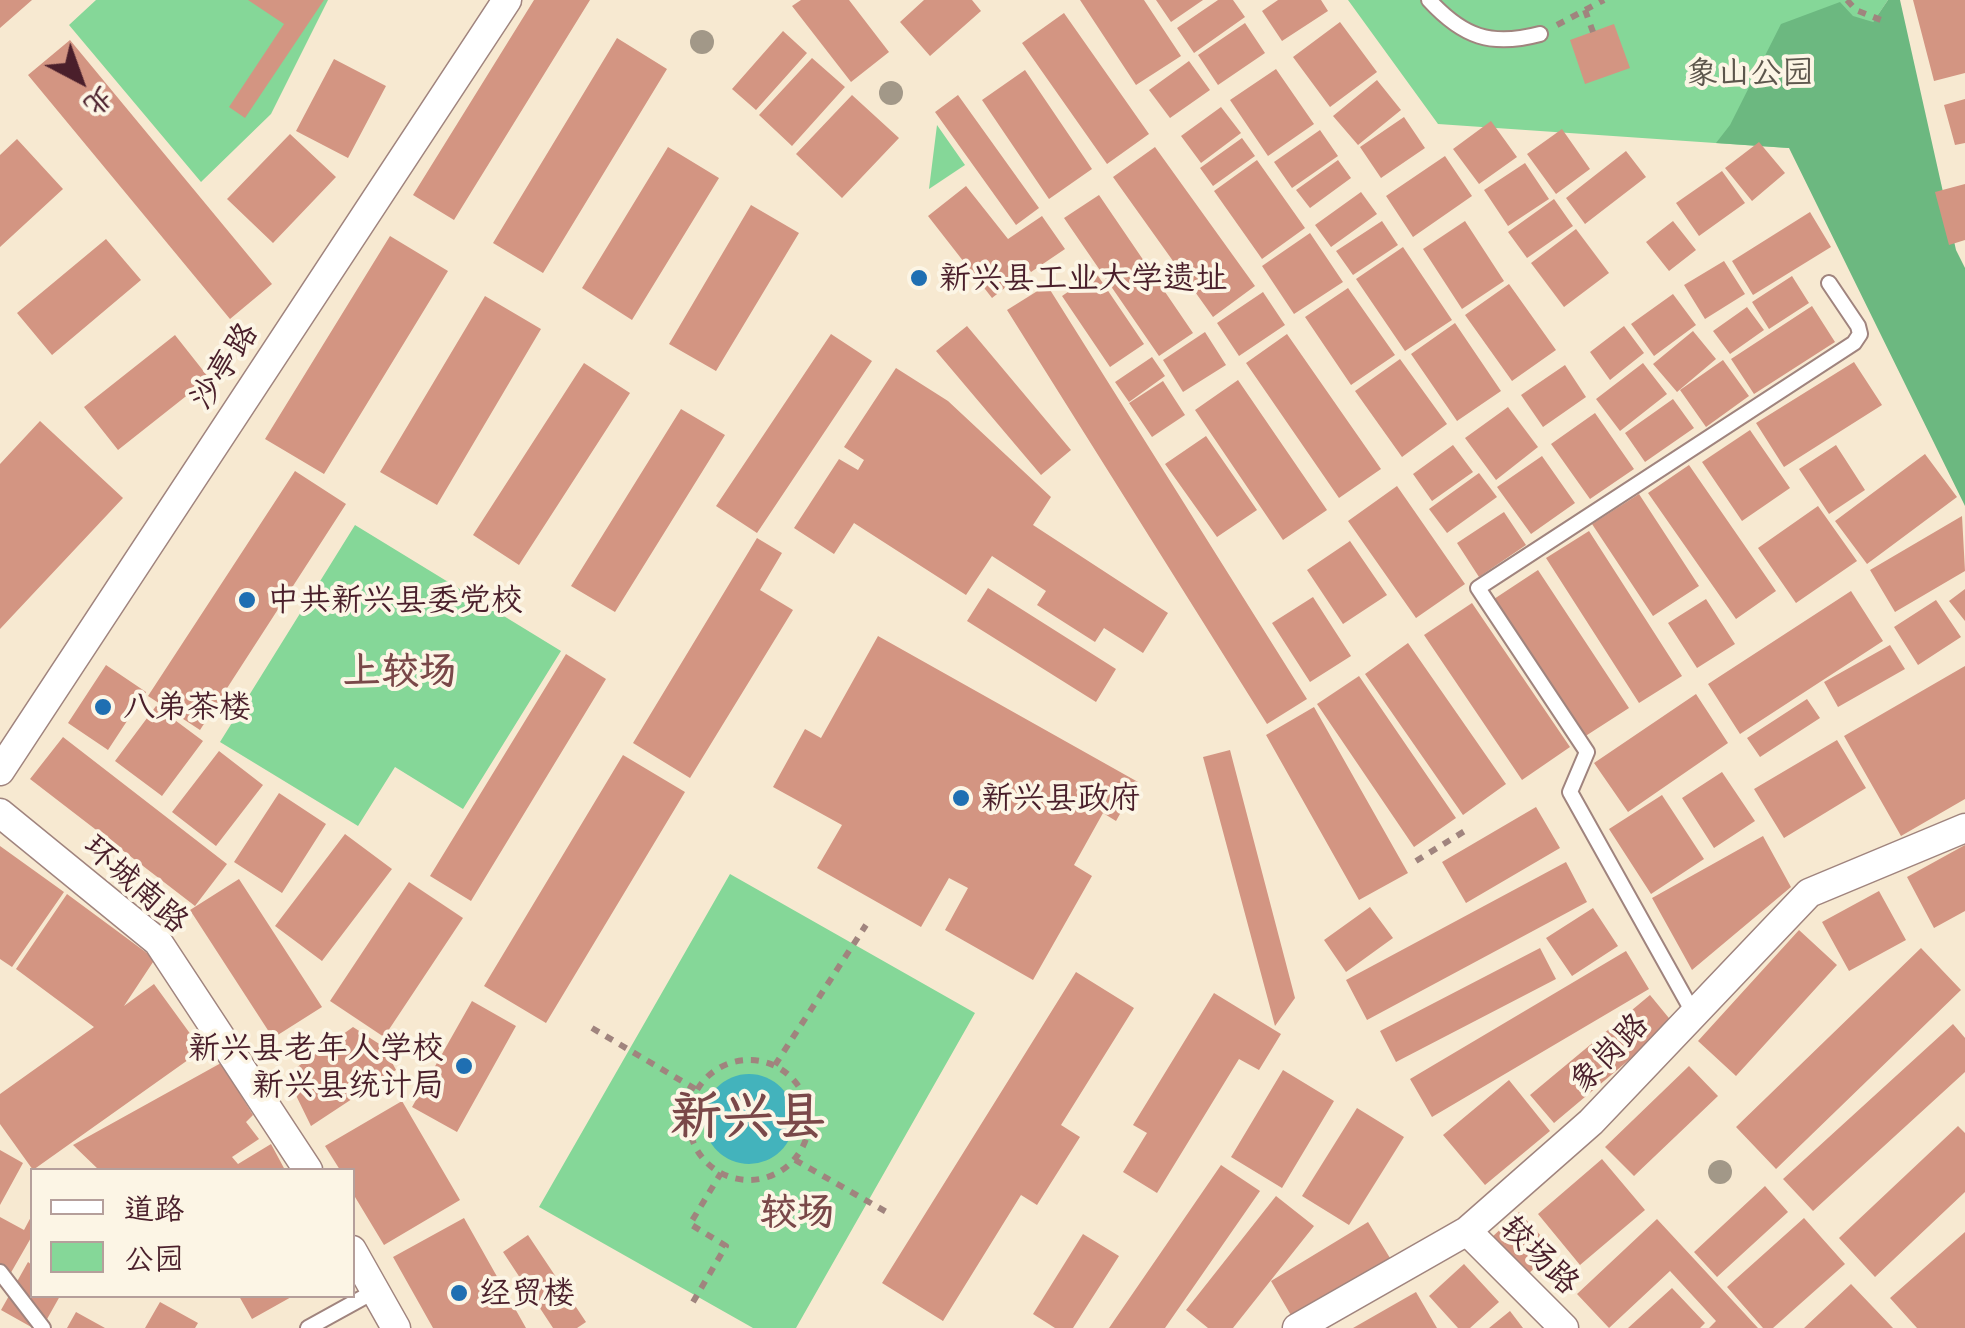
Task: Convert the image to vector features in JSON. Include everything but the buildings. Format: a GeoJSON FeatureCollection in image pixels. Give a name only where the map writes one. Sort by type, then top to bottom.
{"type":"FeatureCollection","features":[{"type":"Feature","properties":{"kind":"street","name":"沙亭路"},"geometry":{"type":"LineString","coordinates":[[0,771],[507,0]]}},
{"type":"Feature","properties":{"kind":"street","name":"环城南路"},"geometry":{"type":"LineString","coordinates":[[0,813],[158,942],[307,1168]]}},
{"type":"Feature","properties":{"kind":"street","name":"象岗路"},"geometry":{"type":"LineString","coordinates":[[1297,1328],[1466,1231],[1591,1122],[1809,893],[1965,828]]}},
{"type":"Feature","properties":{"kind":"street","name":"较场路"},"geometry":{"type":"LineString","coordinates":[[1466,1231],[1564,1328]]}},
{"type":"Feature","properties":{"kind":"street"},"geometry":{"type":"LineString","coordinates":[[355,1255],[396,1328]]}},
{"type":"Feature","properties":{"kind":"lane"},"geometry":{"type":"LineString","coordinates":[[1429,0],[1466,30],[1490,41],[1540,34]]}},
{"type":"Feature","properties":{"kind":"lane"},"geometry":{"type":"LineString","coordinates":[[1694,1014],[1570,792],[1587,752],[1478,588],[1854,343],[1860,334],[1858,326],[1829,283]]}},
{"type":"Feature","properties":{"kind":"lane"},"geometry":{"type":"LineString","coordinates":[[0,1272],[43,1328]]}},
{"type":"Feature","properties":{"kind":"lane"},"geometry":{"type":"LineString","coordinates":[[308,1328],[376,1292]]}},
{"type":"Feature","properties":{"kind":"path"},"geometry":{"type":"LineString","coordinates":[[1540,34],[1604,0]]}},
{"type":"Feature","properties":{"kind":"path"},"geometry":{"type":"LineString","coordinates":[[1847,0],[1856,10],[1881,20]]}},
{"type":"Feature","properties":{"kind":"path"},"geometry":{"type":"LineString","coordinates":[[1584,10],[1593,32]]}},
{"type":"Feature","properties":{"kind":"path"},"geometry":{"type":"LineString","coordinates":[[1416,862],[1468,829]]}},
{"type":"Feature","properties":{"kind":"path"},"geometry":{"type":"LineString","coordinates":[[775,1065],[866,926]]}},
{"type":"Feature","properties":{"kind":"path"},"geometry":{"type":"LineString","coordinates":[[592,1028],[697,1090]]}},
{"type":"Feature","properties":{"kind":"path"},"geometry":{"type":"LineString","coordinates":[[756,1060],[775,1065],[800,1086],[808,1105],[809,1131],[795,1160],[768,1178],[744,1180],[721,1174],[700,1155],[691,1136],[692,1103],[697,1090],[710,1074],[726,1064],[756,1060]]}},
{"type":"Feature","properties":{"kind":"path"},"geometry":{"type":"LineString","coordinates":[[795,1160],[890,1214]]}},
{"type":"Feature","properties":{"kind":"path"},"geometry":{"type":"LineString","coordinates":[[693,1302],[726,1246],[690,1224],[721,1174]]}},
{"type":"Feature","properties":{"kind":"green space"},"geometry":{"type":"Polygon","coordinates":[[[96,0],[328,0],[271,114],[201,182],[69,25],[96,0]]]}},
{"type":"Feature","properties":{"kind":"green space","name":"象山公园"},"geometry":{"type":"Polygon","coordinates":[[[1348,0],[1888,0],[1788,148],[1438,124],[1348,0]]]}},
{"type":"Feature","properties":{"kind":"green space"},"geometry":{"type":"Polygon","coordinates":[[[1888,0],[1900,0],[1956,250],[1965,268],[1965,506],[1789,148],[1716,143],[1730,125],[1781,24],[1840,2],[1853,16],[1873,22],[1888,0]]]}},
{"type":"Feature","properties":{"kind":"green space"},"geometry":{"type":"Polygon","coordinates":[[[937,125],[965,165],[929,189],[937,125]]]}},
{"type":"Feature","properties":{"kind":"green space"},"geometry":{"type":"Polygon","coordinates":[[[355,525],[561,651],[463,809],[395,767],[358,826],[220,742],[355,525]]]}},
{"type":"Feature","properties":{"kind":"green space"},"geometry":{"type":"Polygon","coordinates":[[[730,874],[975,1013],[796,1328],[753,1328],[539,1207],[730,874]]]}},
{"type":"Feature","properties":{"kind":"water"},"geometry":{"type":"Polygon","coordinates":[[[749,1074],[781,1087],[794,1119],[781,1151],[749,1164],[717,1151],[704,1119],[717,1087],[749,1074]]]}},
{"type":"Feature","properties":{"kind":"place","name":"新兴县工业大学遗址"},"geometry":{"type":"Point","coordinates":[919,278]}},
{"type":"Feature","properties":{"kind":"place","name":"中共新兴县委党校"},"geometry":{"type":"Point","coordinates":[247,600]}},
{"type":"Feature","properties":{"kind":"place","name":"八弟茶楼"},"geometry":{"type":"Point","coordinates":[103,707]}},
{"type":"Feature","properties":{"kind":"place","name":"新兴县政府"},"geometry":{"type":"Point","coordinates":[961,798]}},
{"type":"Feature","properties":{"kind":"place","name":"新兴县老年人学校 新兴县统计局"},"geometry":{"type":"Point","coordinates":[464,1066]}},
{"type":"Feature","properties":{"kind":"place","name":"经贸楼"},"geometry":{"type":"Point","coordinates":[459,1293]}},
{"type":"Feature","properties":{"kind":"district","name":"上较场"},"geometry":{"type":"Point","coordinates":[400,671]}},
{"type":"Feature","properties":{"kind":"district","name":"新兴县"},"geometry":{"type":"Point","coordinates":[748,1117]}},
{"type":"Feature","properties":{"kind":"district","name":"较场"},"geometry":{"type":"Point","coordinates":[797,1212]}}]}
